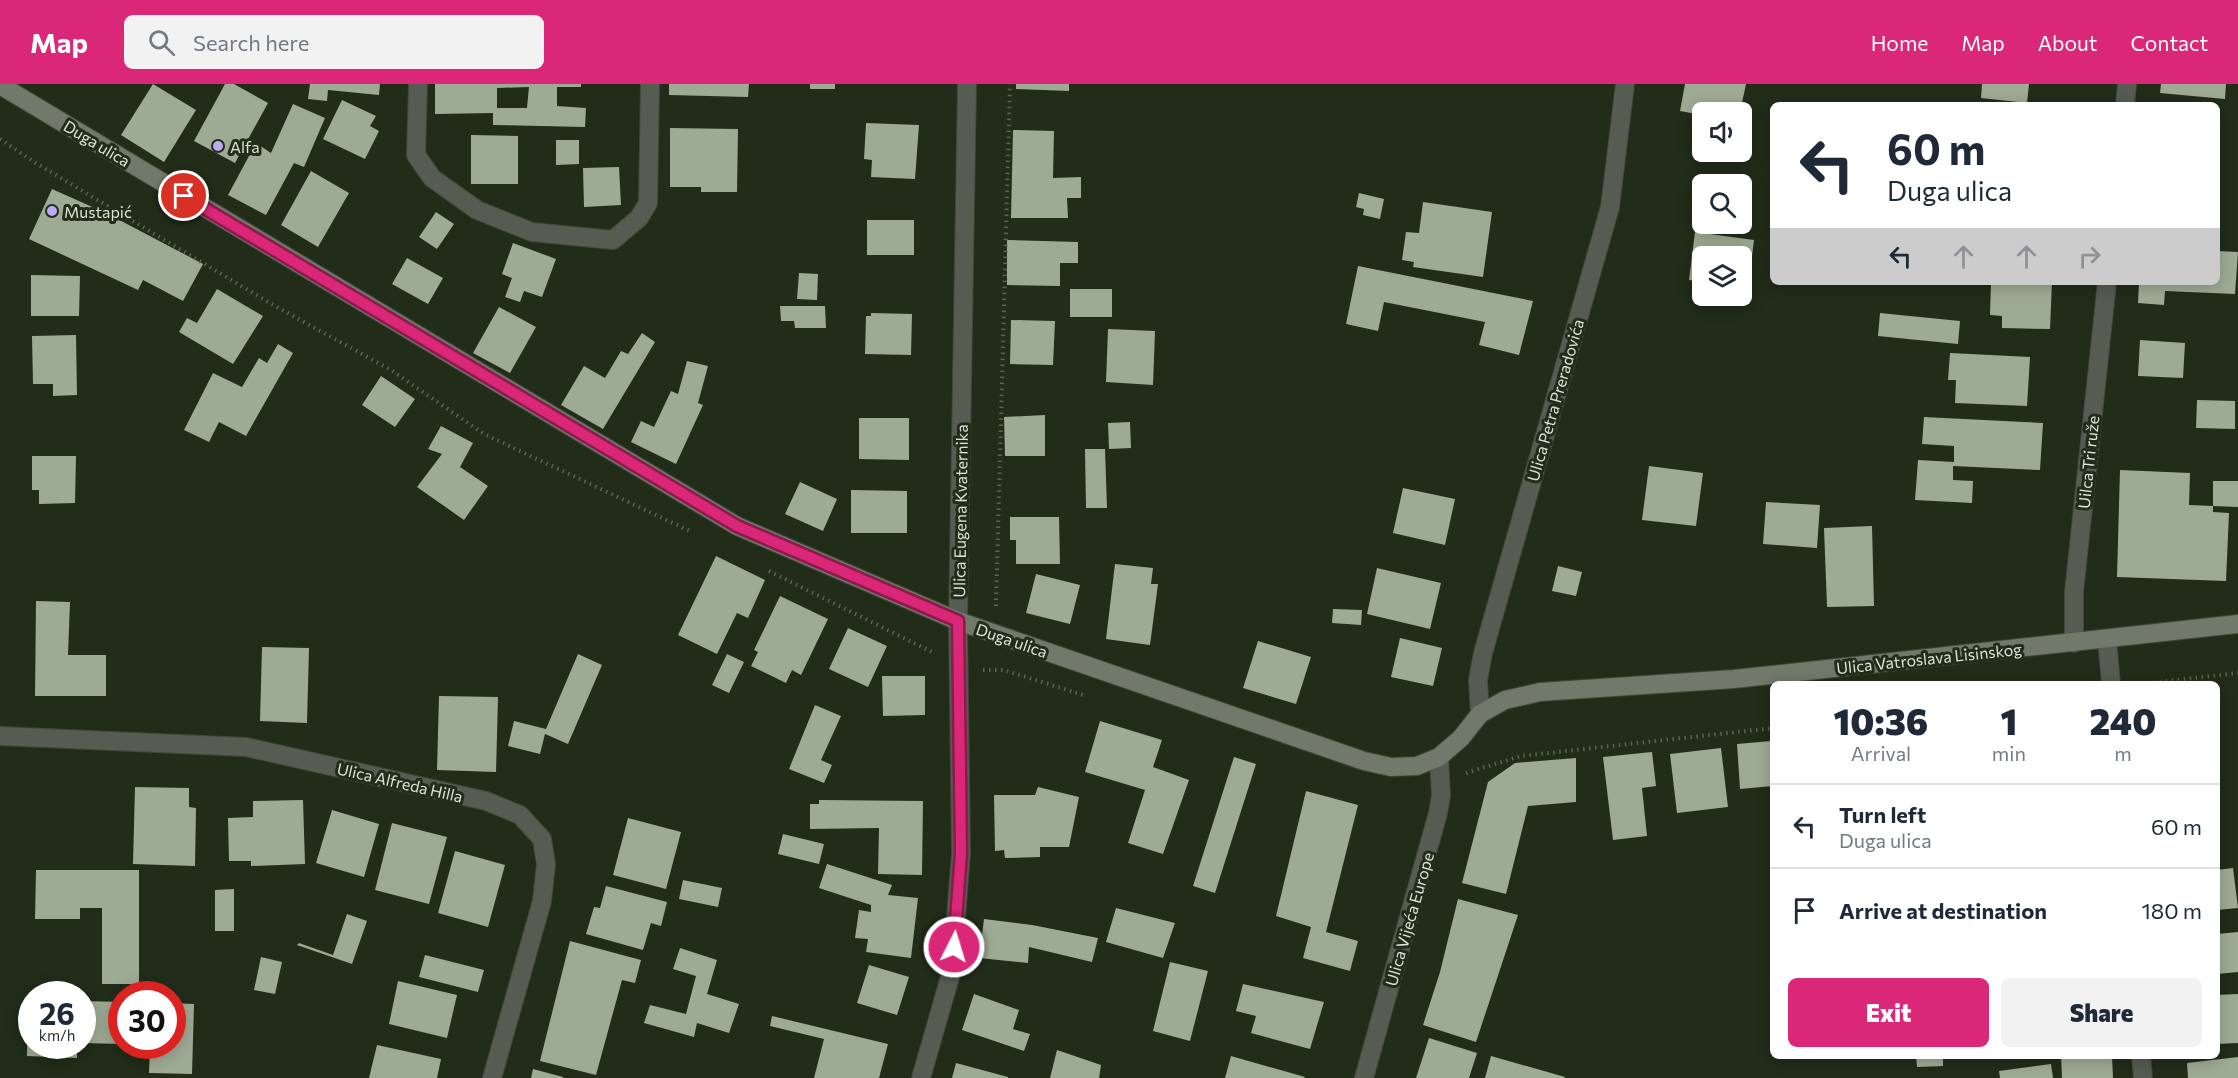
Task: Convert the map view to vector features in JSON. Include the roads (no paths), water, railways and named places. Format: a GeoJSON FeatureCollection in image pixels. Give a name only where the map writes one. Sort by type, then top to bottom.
{"type":"FeatureCollection","features":[{"type":"Feature","properties":{"kind":"main road","name":"Duga ulica"},"geometry":{"type":"LineString","coordinates":[[0,85],[737,526],[958,621],[1364,761],[1391,767],[1417,766],[1439,758],[1461,738],[1480,714]]}},
{"type":"Feature","properties":{"kind":"main road","name":"Ulica Vatroslava Lisinskog"},"geometry":{"type":"LineString","coordinates":[[1480,714],[1505,700],[1540,692],[1734,679],[2238,624]]}},
{"type":"Feature","properties":{"kind":"street"},"geometry":{"type":"LineString","coordinates":[[418,84],[416,155],[432,178],[477,210],[532,232],[613,240],[639,218],[648,203],[650,84]]}},
{"type":"Feature","properties":{"kind":"street","name":"Ulica Eugena Kvaternika"},"geometry":{"type":"LineString","coordinates":[[921,1078],[952,970],[960,876],[958,621],[967,84]]}},
{"type":"Feature","properties":{"kind":"street","name":"Ulica Petra Preradovića"},"geometry":{"type":"LineString","coordinates":[[1480,714],[1478,680],[1483,653],[1610,207],[1625,84]]}},
{"type":"Feature","properties":{"kind":"street"},"geometry":{"type":"LineString","coordinates":[[2125,102],[2127,84]]}},
{"type":"Feature","properties":{"kind":"street","name":"Uilca Tri ruže"},"geometry":{"type":"LineString","coordinates":[[2074,643],[2074,592],[2107,285]]}},
{"type":"Feature","properties":{"kind":"street"},"geometry":{"type":"LineString","coordinates":[[2107,639],[2111,681]]}},
{"type":"Feature","properties":{"kind":"street","name":"Ulica Alfreda Hilla"},"geometry":{"type":"LineString","coordinates":[[0,736],[246,747],[486,801],[520,815],[542,839],[546,864],[542,901],[492,1078]]}},
{"type":"Feature","properties":{"kind":"street","name":"Ulica Vijeća Europe"},"geometry":{"type":"LineString","coordinates":[[1364,1078],[1438,813],[1441,781],[1439,758]]}},
{"type":"Feature","properties":{"kind":"street"},"geometry":{"type":"LineString","coordinates":[[2141,1059],[2143,1078]]}},
{"type":"Feature","properties":{"kind":"place","name":"Alfa"},"geometry":{"type":"Point","coordinates":[218,146]}},
{"type":"Feature","properties":{"kind":"place","name":"Mustapić"},"geometry":{"type":"Point","coordinates":[52,211]}}]}
